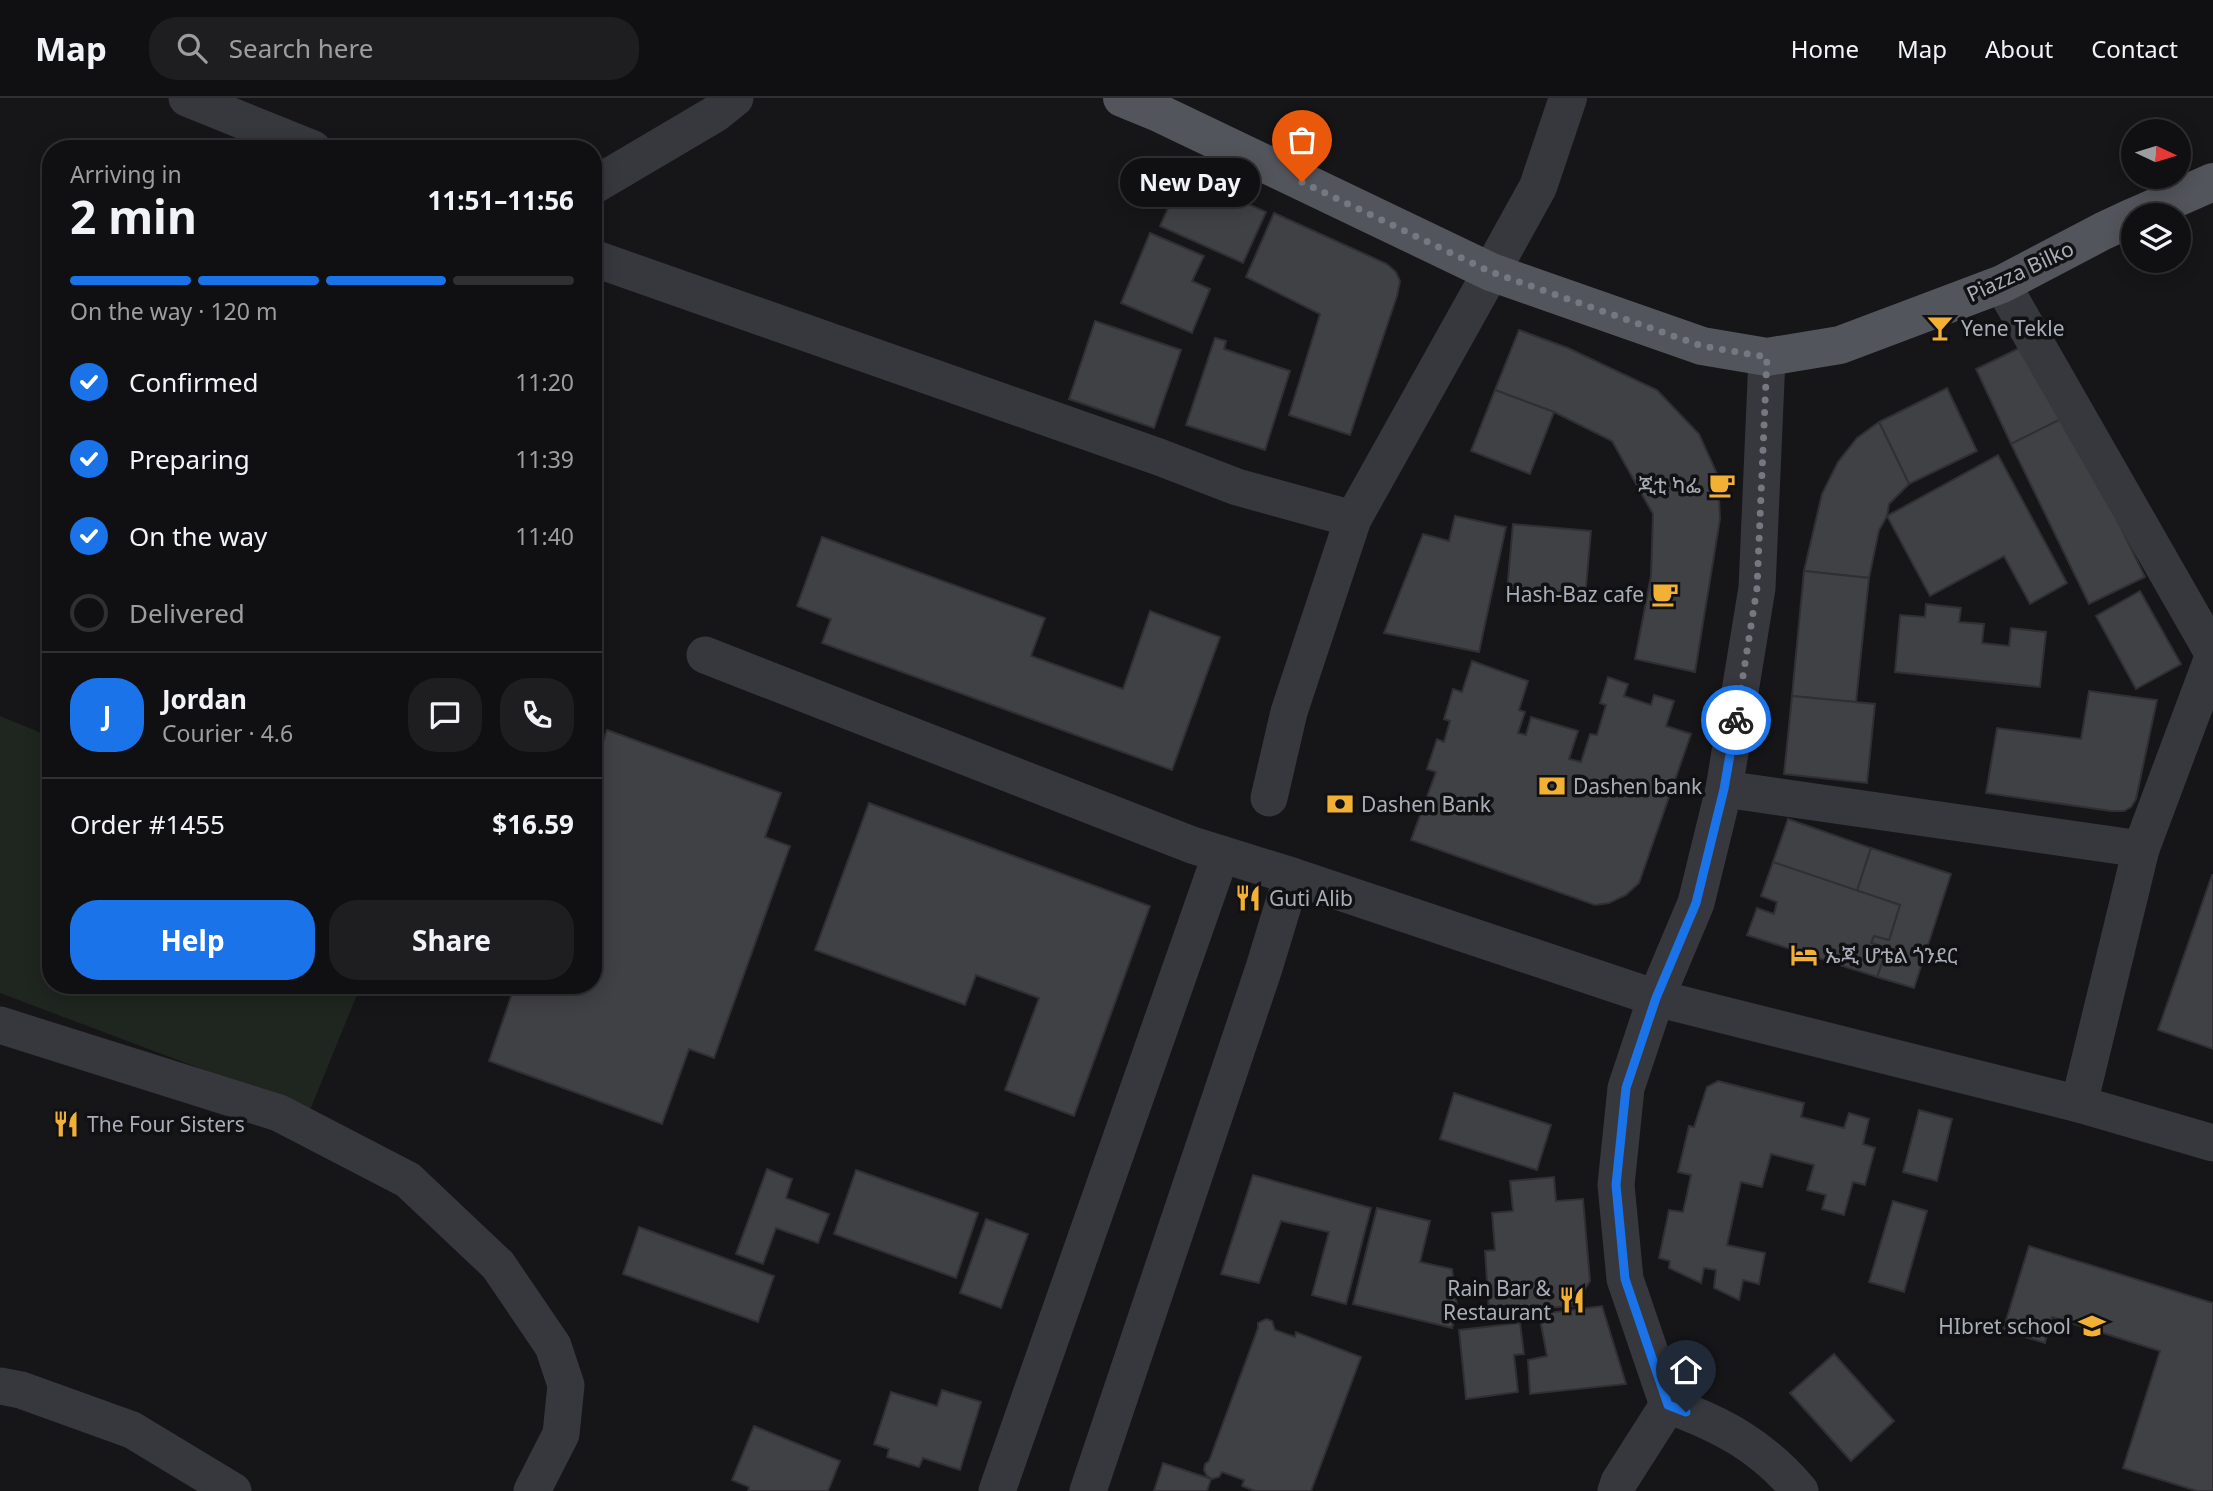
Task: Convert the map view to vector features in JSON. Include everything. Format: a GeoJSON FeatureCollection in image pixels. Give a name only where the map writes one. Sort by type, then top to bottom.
{"type":"FeatureCollection","features":[{"type":"Feature","properties":{"kind":"main road","name":"Piazza Bilko"},"geometry":{"type":"LineString","coordinates":[[1122,98],[1491,272],[1702,346],[1767,357],[1840,345],[2002,284],[2121,223]]}},
{"type":"Feature","properties":{"kind":"main road","name":"Piazza Bilko"},"geometry":{"type":"LineString","coordinates":[[2165,203],[2213,182]]}},
{"type":"Feature","properties":{"kind":"street"},"geometry":{"type":"LineString","coordinates":[[187,98],[291,140]]}},
{"type":"Feature","properties":{"kind":"street"},"geometry":{"type":"LineString","coordinates":[[1269,797],[1289,712],[1353,519],[1538,187],[1568,98]]}},
{"type":"Feature","properties":{"kind":"street"},"geometry":{"type":"LineString","coordinates":[[602,180],[713,103]]}},
{"type":"Feature","properties":{"kind":"street"},"geometry":{"type":"LineString","coordinates":[[602,261],[1237,487],[1353,519]]}},
{"type":"Feature","properties":{"kind":"street"},"geometry":{"type":"LineString","coordinates":[[2002,284],[2213,655],[2141,849],[2079,1104]]}},
{"type":"Feature","properties":{"kind":"street"},"geometry":{"type":"LineString","coordinates":[[1668,1405],[1625,1279],[1616,1185],[1626,1088],[1656,998],[1696,903],[1724,789],[1757,588],[1767,357]]}},
{"type":"Feature","properties":{"kind":"street"},"geometry":{"type":"LineString","coordinates":[[705,655],[1179,840],[1656,998],[2079,1104],[2213,1143]]}},
{"type":"Feature","properties":{"kind":"street"},"geometry":{"type":"LineString","coordinates":[[1724,789],[2141,849]]}},
{"type":"Feature","properties":{"kind":"street"},"geometry":{"type":"LineString","coordinates":[[996,1491],[1221,854]]}},
{"type":"Feature","properties":{"kind":"street"},"geometry":{"type":"LineString","coordinates":[[1088,1491],[1264,968],[1292,876]]}},
{"type":"Feature","properties":{"kind":"street"},"geometry":{"type":"LineString","coordinates":[[0,1026],[279,1113],[408,1180],[498,1265],[553,1346],[566,1385],[561,1434],[532,1491]]}},
{"type":"Feature","properties":{"kind":"street"},"geometry":{"type":"LineString","coordinates":[[0,1386],[21,1390],[132,1430],[233,1491]]}},
{"type":"Feature","properties":{"kind":"street"},"geometry":{"type":"LineString","coordinates":[[1616,1491],[1668,1405]]}},
{"type":"Feature","properties":{"kind":"street"},"geometry":{"type":"LineString","coordinates":[[1668,1405],[1703,1418],[1748,1442],[1800,1491]]}},
{"type":"Feature","properties":{"kind":"shaded area"},"geometry":{"type":"Polygon","coordinates":[[[0,716],[42,733],[42,994],[357,994],[310,1110],[0,993],[0,716]]]}},
{"type":"Feature","properties":{"kind":"building"},"geometry":{"type":"Polygon","coordinates":[[[1183,175],[1266,212],[1243,263],[1160,226],[1183,175]]]}},
{"type":"Feature","properties":{"kind":"building"},"geometry":{"type":"Polygon","coordinates":[[[1274,213],[1387,264],[1396,272],[1400,281],[1350,435],[1289,415],[1320,314],[1246,277],[1274,213]]]}},
{"type":"Feature","properties":{"kind":"building"},"geometry":{"type":"Polygon","coordinates":[[[1150,233],[1204,256],[1192,281],[1210,289],[1192,333],[1121,303],[1150,233]]]}},
{"type":"Feature","properties":{"kind":"building"},"geometry":{"type":"Polygon","coordinates":[[[1095,321],[1181,350],[1154,428],[1069,399],[1095,321]]]}},
{"type":"Feature","properties":{"kind":"building"},"geometry":{"type":"Polygon","coordinates":[[[1519,330],[1568,348],[1657,390],[1699,434],[1718,476],[1720,519],[1695,672],[1635,659],[1651,576],[1653,514],[1612,441],[1554,412],[1495,390],[1519,330]]]}},
{"type":"Feature","properties":{"kind":"building"},"geometry":{"type":"Polygon","coordinates":[[[1215,338],[1226,341],[1224,349],[1290,371],[1265,450],[1186,425],[1215,338]]]}},
{"type":"Feature","properties":{"kind":"building"},"geometry":{"type":"Polygon","coordinates":[[[2030,343],[2067,416],[2011,444],[1976,369],[2030,343]]]}},
{"type":"Feature","properties":{"kind":"building"},"geometry":{"type":"Polygon","coordinates":[[[1947,388],[1977,451],[1909,484],[1879,422],[1947,388]]]}},
{"type":"Feature","properties":{"kind":"building"},"geometry":{"type":"Polygon","coordinates":[[[1495,390],[1554,412],[1530,474],[1471,451],[1495,390]]]}},
{"type":"Feature","properties":{"kind":"building"},"geometry":{"type":"Polygon","coordinates":[[[2067,416],[2145,577],[2089,604],[2011,444],[2067,416]]]}},
{"type":"Feature","properties":{"kind":"building"},"geometry":{"type":"Polygon","coordinates":[[[1879,422],[1909,484],[1889,504],[1887,516],[1879,530],[1869,578],[1804,571],[1822,494],[1838,462],[1857,438],[1879,422]]]}},
{"type":"Feature","properties":{"kind":"building"},"geometry":{"type":"Polygon","coordinates":[[[1998,455],[2067,583],[2030,604],[2004,556],[1930,596],[1887,516],[1998,455]]]}},
{"type":"Feature","properties":{"kind":"building"},"geometry":{"type":"Polygon","coordinates":[[[1455,516],[1506,527],[1479,652],[1384,633],[1423,534],[1449,541],[1455,516]]]}},
{"type":"Feature","properties":{"kind":"building"},"geometry":{"type":"Polygon","coordinates":[[[1513,524],[1591,531],[1585,598],[1507,591],[1513,524]]]}},
{"type":"Feature","properties":{"kind":"building"},"geometry":{"type":"Polygon","coordinates":[[[822,537],[1045,618],[1031,656],[1123,689],[1150,611],[1220,637],[1172,770],[822,643],[831,619],[797,606],[822,537]]]}},
{"type":"Feature","properties":{"kind":"building"},"geometry":{"type":"Polygon","coordinates":[[[1804,571],[1869,578],[1856,702],[1792,696],[1804,571]]]}},
{"type":"Feature","properties":{"kind":"building"},"geometry":{"type":"Polygon","coordinates":[[[2140,591],[2181,664],[2136,689],[2096,616],[2140,591]]]}},
{"type":"Feature","properties":{"kind":"building"},"geometry":{"type":"Polygon","coordinates":[[[1926,604],[1961,608],[1959,622],[1984,624],[1982,643],[2009,646],[2011,628],[2046,632],[2040,687],[1895,672],[1900,615],[1925,617],[1926,604]]]}},
{"type":"Feature","properties":{"kind":"building","name":"Dashen bank"},"geometry":{"type":"Polygon","coordinates":[[[1472,661],[1528,681],[1519,710],[1525,712],[1518,733],[1526,735],[1531,717],[1578,731],[1569,759],[1581,762],[1590,734],[1597,735],[1606,705],[1600,703],[1608,677],[1628,684],[1624,696],[1651,705],[1654,695],[1674,701],[1666,726],[1691,734],[1639,883],[1626,895],[1609,903],[1595,905],[1411,840],[1436,772],[1427,769],[1437,739],[1444,742],[1450,721],[1444,719],[1453,689],[1462,692],[1472,661]]]}},
{"type":"Feature","properties":{"kind":"building"},"geometry":{"type":"Polygon","coordinates":[[[2089,691],[2157,700],[2136,799],[2131,807],[2124,811],[2111,811],[1986,793],[1997,728],[2081,739],[2089,691]]]}},
{"type":"Feature","properties":{"kind":"building"},"geometry":{"type":"Polygon","coordinates":[[[1792,696],[1875,704],[1867,783],[1784,774],[1792,696]]]}},
{"type":"Feature","properties":{"kind":"building"},"geometry":{"type":"Polygon","coordinates":[[[607,730],[781,793],[765,837],[790,846],[714,1058],[689,1049],[662,1124],[489,1061],[512,994],[602,994],[602,745],[607,730]]]}},
{"type":"Feature","properties":{"kind":"building"},"geometry":{"type":"Polygon","coordinates":[[[869,803],[1150,906],[1074,1116],[1005,1090],[1039,998],[976,975],[965,1005],[815,950],[869,803]]]}},
{"type":"Feature","properties":{"kind":"building"},"geometry":{"type":"Polygon","coordinates":[[[1788,819],[1871,848],[1857,891],[1773,862],[1788,819]]]}},
{"type":"Feature","properties":{"kind":"building"},"geometry":{"type":"Polygon","coordinates":[[[1871,848],[1951,874],[1914,988],[1877,977],[1887,948],[1871,943],[1874,936],[1889,940],[1900,905],[1857,891],[1871,848]]]}},
{"type":"Feature","properties":{"kind":"building"},"geometry":{"type":"Polygon","coordinates":[[[1773,862],[1900,905],[1889,940],[1874,936],[1871,943],[1887,948],[1877,977],[1747,935],[1757,908],[1774,914],[1777,902],[1761,896],[1773,862]]]}},
{"type":"Feature","properties":{"kind":"building"},"geometry":{"type":"Polygon","coordinates":[[[2213,875],[2213,1049],[2158,1030],[2213,875]]]}},
{"type":"Feature","properties":{"kind":"building"},"geometry":{"type":"Polygon","coordinates":[[[1718,1081],[1804,1103],[1801,1117],[1844,1128],[1849,1113],[1869,1119],[1863,1144],[1875,1148],[1865,1185],[1853,1182],[1844,1215],[1822,1209],[1826,1195],[1807,1190],[1814,1165],[1771,1154],[1762,1187],[1741,1182],[1727,1245],[1765,1253],[1759,1284],[1743,1280],[1739,1300],[1714,1288],[1716,1270],[1704,1268],[1701,1283],[1669,1268],[1670,1261],[1659,1258],[1669,1210],[1683,1212],[1691,1175],[1678,1172],[1689,1126],[1694,1127],[1707,1087],[1718,1081]]]}},
{"type":"Feature","properties":{"kind":"building"},"geometry":{"type":"Polygon","coordinates":[[[1454,1093],[1551,1125],[1537,1170],[1440,1139],[1454,1093]]]}},
{"type":"Feature","properties":{"kind":"building"},"geometry":{"type":"Polygon","coordinates":[[[1919,1110],[1952,1119],[1937,1181],[1903,1172],[1919,1110]]]}},
{"type":"Feature","properties":{"kind":"building"},"geometry":{"type":"Polygon","coordinates":[[[767,1169],[792,1179],[786,1198],[829,1214],[818,1243],[776,1228],[763,1264],[736,1254],[767,1169]]]}},
{"type":"Feature","properties":{"kind":"building"},"geometry":{"type":"Polygon","coordinates":[[[856,1170],[978,1213],[956,1278],[834,1234],[856,1170]]]}},
{"type":"Feature","properties":{"kind":"building"},"geometry":{"type":"Polygon","coordinates":[[[1253,1175],[1371,1208],[1346,1304],[1312,1295],[1329,1232],[1281,1221],[1259,1283],[1221,1274],[1253,1175]]]}},
{"type":"Feature","properties":{"kind":"building"},"geometry":{"type":"Polygon","coordinates":[[[1554,1177],[1556,1201],[1583,1199],[1590,1281],[1574,1306],[1489,1312],[1485,1251],[1495,1250],[1492,1213],[1513,1211],[1510,1181],[1554,1177]]]}},
{"type":"Feature","properties":{"kind":"building"},"geometry":{"type":"Polygon","coordinates":[[[1893,1201],[1927,1211],[1904,1292],[1869,1282],[1893,1201]]]}},
{"type":"Feature","properties":{"kind":"building"},"geometry":{"type":"Polygon","coordinates":[[[1377,1208],[1430,1221],[1420,1262],[1452,1269],[1457,1307],[1452,1328],[1353,1304],[1377,1208]]]}},
{"type":"Feature","properties":{"kind":"building"},"geometry":{"type":"Polygon","coordinates":[[[986,1219],[1028,1234],[1001,1308],[960,1293],[986,1219]]]}},
{"type":"Feature","properties":{"kind":"building"},"geometry":{"type":"Polygon","coordinates":[[[639,1227],[774,1276],[758,1322],[623,1274],[639,1227]]]}},
{"type":"Feature","properties":{"kind":"building"},"geometry":{"type":"Polygon","coordinates":[[[2029,1246],[2213,1303],[2213,1491],[2197,1491],[2123,1468],[2160,1351],[2052,1317],[2045,1343],[2003,1330],[2029,1246]]]}},
{"type":"Feature","properties":{"kind":"building"},"geometry":{"type":"Polygon","coordinates":[[[1602,1306],[1626,1384],[1530,1394],[1528,1360],[1547,1356],[1539,1314],[1602,1306]]]}},
{"type":"Feature","properties":{"kind":"building"},"geometry":{"type":"Polygon","coordinates":[[[1266,1319],[1272,1321],[1275,1330],[1295,1337],[1296,1332],[1361,1357],[1311,1491],[1255,1491],[1242,1486],[1244,1480],[1222,1472],[1219,1477],[1212,1479],[1204,1470],[1258,1323],[1266,1319]]]}},
{"type":"Feature","properties":{"kind":"building"},"geometry":{"type":"Polygon","coordinates":[[[1520,1323],[1524,1354],[1514,1355],[1518,1392],[1466,1399],[1459,1330],[1520,1323]]]}},
{"type":"Feature","properties":{"kind":"building"},"geometry":{"type":"Polygon","coordinates":[[[1834,1354],[1894,1421],[1851,1461],[1790,1393],[1834,1354]]]}},
{"type":"Feature","properties":{"kind":"building"},"geometry":{"type":"Polygon","coordinates":[[[942,1390],[981,1402],[960,1470],[923,1458],[919,1467],[887,1457],[889,1449],[874,1444],[891,1392],[937,1406],[942,1390]]]}},
{"type":"Feature","properties":{"kind":"building"},"geometry":{"type":"Polygon","coordinates":[[[754,1426],[840,1461],[828,1491],[748,1491],[749,1487],[732,1480],[754,1426]]]}},
{"type":"Feature","properties":{"kind":"building"},"geometry":{"type":"Polygon","coordinates":[[[1163,1463],[1211,1479],[1207,1491],[1154,1491],[1163,1463]]]}},
{"type":"Feature","properties":{"kind":"way so far"},"geometry":{"type":"LineString","coordinates":[[1302,182],[1491,272],[1702,346],[1767,357],[1757,588],[1736,720]]}},
{"type":"Feature","properties":{"kind":"place","name":"New Day"},"geometry":{"type":"Point","coordinates":[1302,182]}},
{"type":"Feature","properties":{"kind":"place","name":"Yene Tekle"},"geometry":{"type":"Point","coordinates":[1940,328]}},
{"type":"Feature","properties":{"kind":"place","name":"ጂቲ ካፌ"},"geometry":{"type":"Point","coordinates":[1722,485]}},
{"type":"Feature","properties":{"kind":"place","name":"Hash-Baz cafe"},"geometry":{"type":"Point","coordinates":[1665,594]}},
{"type":"Feature","properties":{"kind":"place","name":"Dashen bank"},"geometry":{"type":"Point","coordinates":[1552,786]}},
{"type":"Feature","properties":{"kind":"place","name":"Dashen Bank"},"geometry":{"type":"Point","coordinates":[1340,804]}},
{"type":"Feature","properties":{"kind":"place","name":"Guti Alib"},"geometry":{"type":"Point","coordinates":[1248,898]}},
{"type":"Feature","properties":{"kind":"place","name":"ኤጂ ሆቴል ጎንደር"},"geometry":{"type":"Point","coordinates":[1804,955]}},
{"type":"Feature","properties":{"kind":"place","name":"The Four Sisters"},"geometry":{"type":"Point","coordinates":[66,1124]}},
{"type":"Feature","properties":{"kind":"place","name":"Rain Bar & Restaurant"},"geometry":{"type":"Point","coordinates":[1572,1300]}},
{"type":"Feature","properties":{"kind":"place","name":"HIbret school"},"geometry":{"type":"Point","coordinates":[2092,1326]}},
{"type":"Feature","properties":{"kind":"route"},"geometry":{"type":"LineString","coordinates":[[1686,1412],[1668,1405],[1625,1279],[1616,1185],[1626,1088],[1656,998],[1696,903],[1724,789],[1736,720]]}}]}
